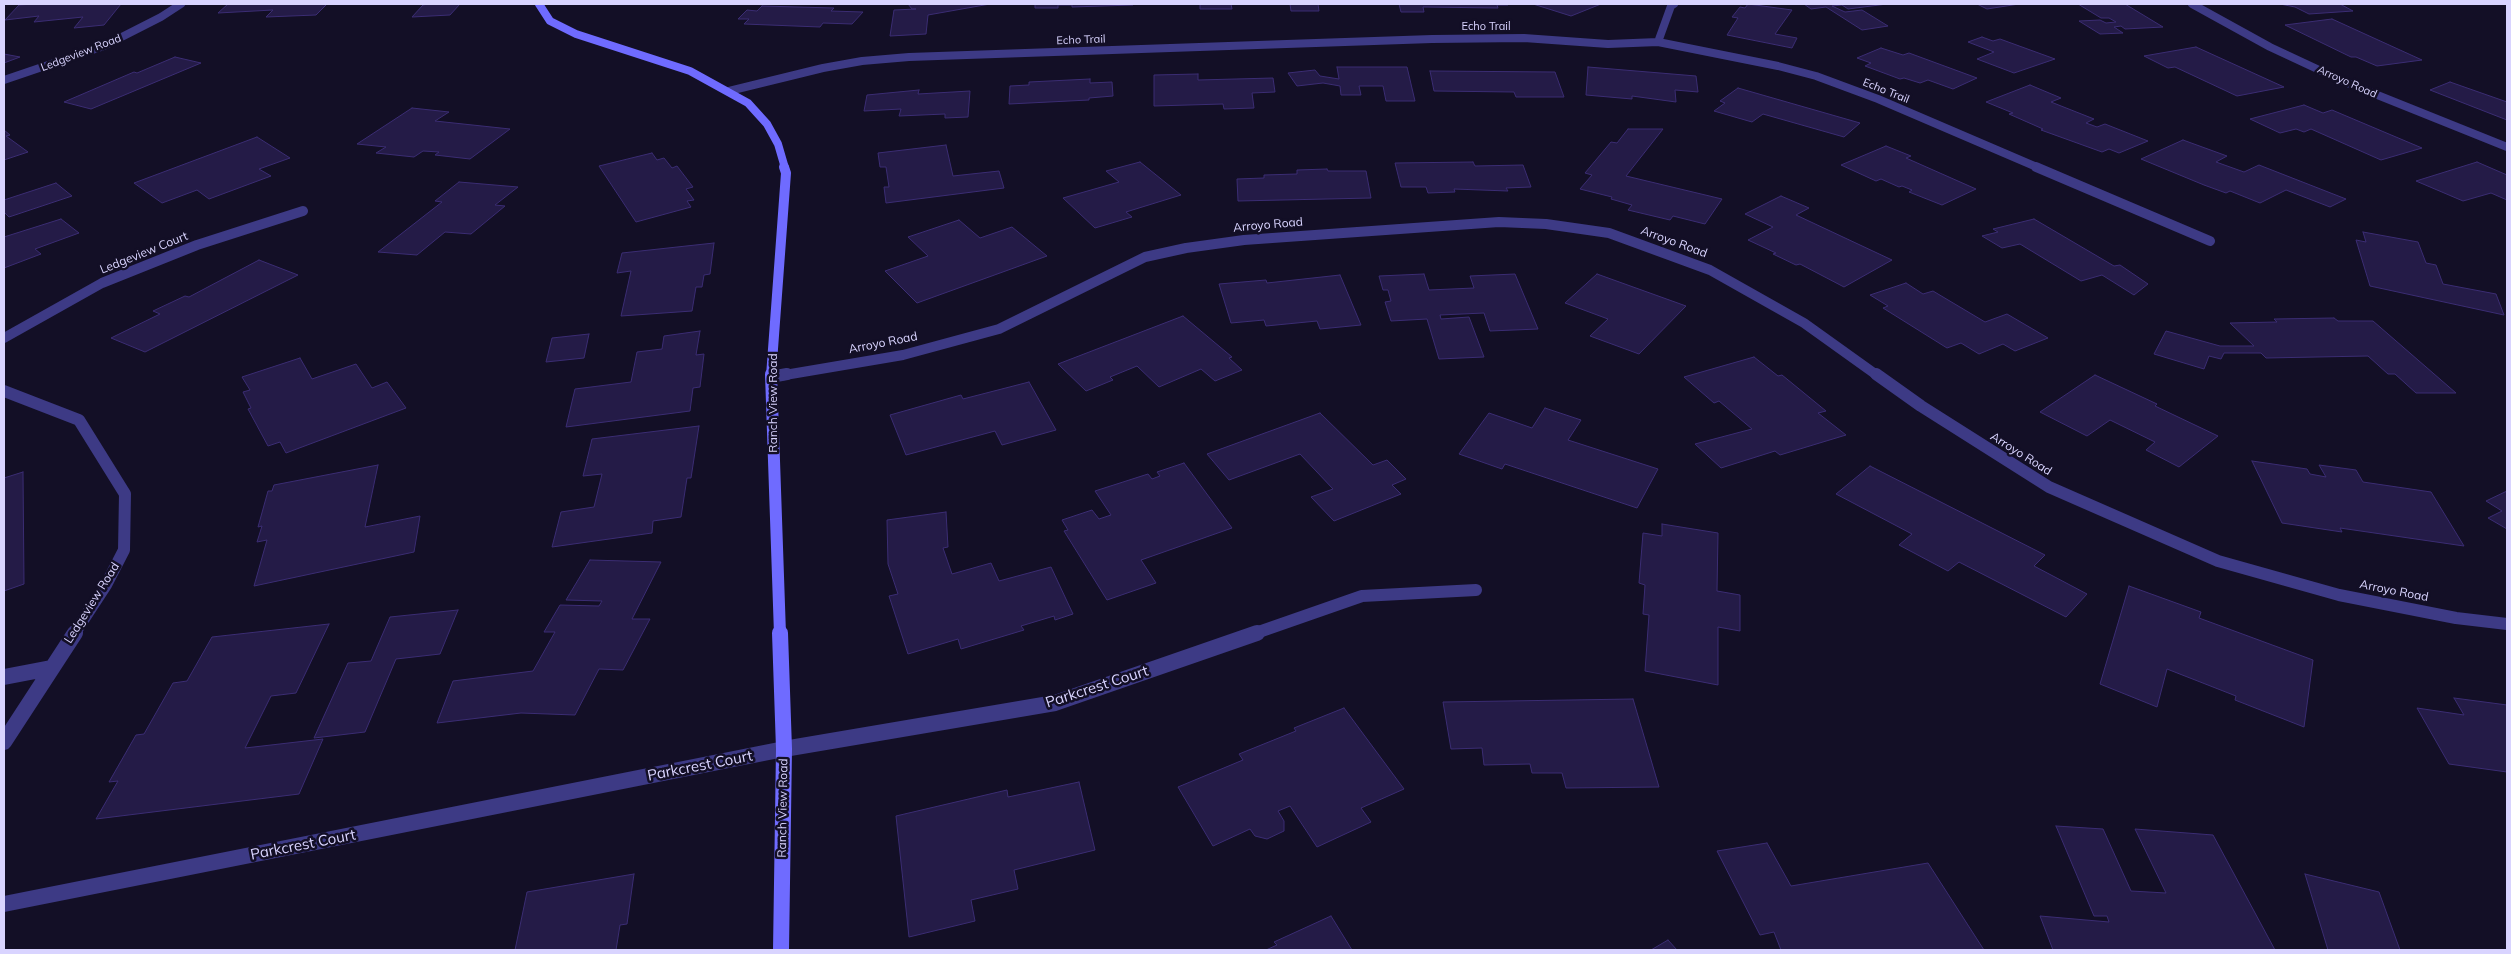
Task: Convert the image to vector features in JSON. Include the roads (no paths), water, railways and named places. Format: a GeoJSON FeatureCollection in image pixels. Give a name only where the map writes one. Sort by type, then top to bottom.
{"type":"FeatureCollection","features":[{"type":"Feature","properties":{"kind":"street","name":"Ledgeview Road"},"geometry":{"type":"LineString","coordinates":[[4,80],[104,46],[161,18],[181,4]]}},
{"type":"Feature","properties":{"kind":"street","name":"Ranch View Road"},"geometry":{"type":"LineString","coordinates":[[539,4],[550,21],[576,34],[690,72],[728,90],[748,103],[767,124],[778,144],[786,173],[771,377],[784,750],[781,950]]}},
{"type":"Feature","properties":{"kind":"street"},"geometry":{"type":"LineString","coordinates":[[1658,42],[1671,6],[1674,4]]}},
{"type":"Feature","properties":{"kind":"street","name":"Arroyo Road"},"geometry":{"type":"LineString","coordinates":[[2192,4],[2270,46],[2345,82],[2507,147]]}},
{"type":"Feature","properties":{"kind":"street","name":"Echo Trail"},"geometry":{"type":"LineString","coordinates":[[728,90],[862,61],[909,58],[1432,38],[1524,38],[1608,44],[1658,42],[1778,66],[1816,76],[1878,99],[2210,241]]}},
{"type":"Feature","properties":{"kind":"street","name":"Ledgeview Court"},"geometry":{"type":"LineString","coordinates":[[4,338],[102,283],[197,245],[302,211]]}},
{"type":"Feature","properties":{"kind":"street","name":"Arroyo Road"},"geometry":{"type":"LineString","coordinates":[[771,377],[903,355],[999,328],[1145,257],[1186,248],[1244,240],[1499,222],[1546,224],[1609,233],[1710,270],[1804,323],[1921,406],[2049,488],[2218,561],[2339,594],[2456,618],[2507,624]]}},
{"type":"Feature","properties":{"kind":"street","name":"Ledgeview Road"},"geometry":{"type":"LineString","coordinates":[[4,392],[79,420],[125,494],[124,550],[106,585],[4,742]]}},
{"type":"Feature","properties":{"kind":"street","name":"Parkcrest Court"},"geometry":{"type":"LineString","coordinates":[[4,904],[784,750],[1055,703],[1362,596],[1476,590]]}},
{"type":"Feature","properties":{"kind":"street"},"geometry":{"type":"LineString","coordinates":[[4,677],[51,668]]}}]}
